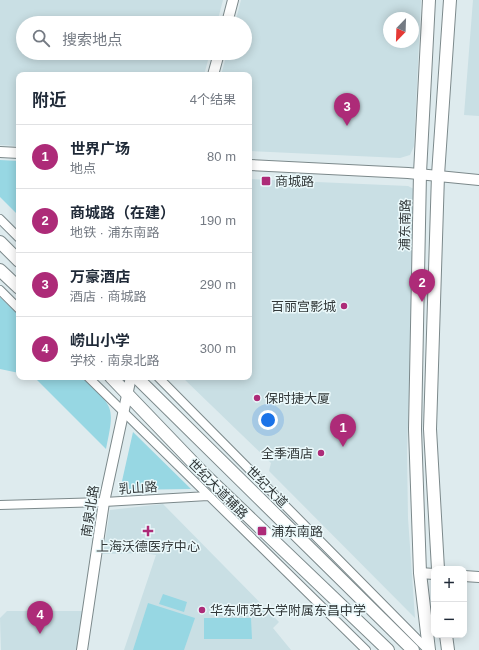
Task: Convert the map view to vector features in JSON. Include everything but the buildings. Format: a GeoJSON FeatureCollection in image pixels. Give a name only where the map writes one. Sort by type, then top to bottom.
{"type":"FeatureCollection","features":[{"type":"Feature","properties":{"kind":"main road","name":"浦东南路"},"geometry":{"type":"LineString","coordinates":[[428,650],[420,573],[415,429],[420,173],[429,0]]}},
{"type":"Feature","properties":{"kind":"main road","name":"浦东南路"},"geometry":{"type":"LineString","coordinates":[[425,87],[433,0]]}},
{"type":"Feature","properties":{"kind":"main road"},"geometry":{"type":"LineString","coordinates":[[443,0],[444,90]]}},
{"type":"Feature","properties":{"kind":"main road"},"geometry":{"type":"LineString","coordinates":[[438,566],[430,429],[438,175],[450,0]]}},
{"type":"Feature","properties":{"kind":"main road"},"geometry":{"type":"LineString","coordinates":[[0,242],[16,258]]}},
{"type":"Feature","properties":{"kind":"main road"},"geometry":{"type":"LineString","coordinates":[[0,270],[16,285]]}},
{"type":"Feature","properties":{"kind":"main road"},"geometry":{"type":"LineString","coordinates":[[114,380],[204,474],[388,650]]}},
{"type":"Feature","properties":{"kind":"main road","name":"世纪大道"},"geometry":{"type":"LineString","coordinates":[[139,380],[413,650]]}},
{"type":"Feature","properties":{"kind":"main road"},"geometry":{"type":"LineString","coordinates":[[446,638],[448,650]]}},
{"type":"Feature","properties":{"kind":"street"},"geometry":{"type":"LineString","coordinates":[[229,16],[233,0]]}},
{"type":"Feature","properties":{"kind":"street"},"geometry":{"type":"LineString","coordinates":[[214,72],[217,60]]}},
{"type":"Feature","properties":{"kind":"street"},"geometry":{"type":"LineString","coordinates":[[0,152],[16,153]]}},
{"type":"Feature","properties":{"kind":"street"},"geometry":{"type":"LineString","coordinates":[[252,165],[420,173],[479,180]]}},
{"type":"Feature","properties":{"kind":"street"},"geometry":{"type":"LineString","coordinates":[[0,219],[16,235]]}},
{"type":"Feature","properties":{"kind":"street"},"geometry":{"type":"LineString","coordinates":[[0,290],[16,306]]}},
{"type":"Feature","properties":{"kind":"street","name":"世纪大道辅路"},"geometry":{"type":"LineString","coordinates":[[91,380],[366,650]]}},
{"type":"Feature","properties":{"kind":"street","name":"南泉北路"},"geometry":{"type":"LineString","coordinates":[[82,650],[104,502],[122,411],[130,380]]}},
{"type":"Feature","properties":{"kind":"street"},"geometry":{"type":"LineString","coordinates":[[161,380],[428,650]]}},
{"type":"Feature","properties":{"kind":"street"},"geometry":{"type":"LineString","coordinates":[[204,474],[208,496]]}},
{"type":"Feature","properties":{"kind":"street","name":"乳山路"},"geometry":{"type":"LineString","coordinates":[[0,505],[104,502],[208,496]]}},
{"type":"Feature","properties":{"kind":"street"},"geometry":{"type":"LineString","coordinates":[[420,573],[431,574]]}},
{"type":"Feature","properties":{"kind":"street"},"geometry":{"type":"LineString","coordinates":[[467,576],[479,577]]}},
{"type":"Feature","properties":{"kind":"shaded area"},"geometry":{"type":"Polygon","coordinates":[[[0,0],[223,0],[219,16],[16,16],[16,60],[208,60],[205,72],[16,72],[16,146],[0,145],[0,0]]]}},
{"type":"Feature","properties":{"kind":"shaded area"},"geometry":{"type":"Polygon","coordinates":[[[241,0],[421,0],[419,42],[419,12],[383,12],[383,48],[419,48],[414,146],[410,155],[400,158],[252,151],[252,72],[222,72],[225,60],[252,60],[252,16],[237,16],[241,0]]]}},
{"type":"Feature","properties":{"kind":"shaded area"},"geometry":{"type":"Polygon","coordinates":[[[473,0],[479,0],[479,116],[464,115],[473,0]]]}},
{"type":"Feature","properties":{"kind":"shaded area"},"geometry":{"type":"Polygon","coordinates":[[[0,160],[16,161],[16,213],[0,197],[0,160]]]}},
{"type":"Feature","properties":{"kind":"shaded area"},"geometry":{"type":"Polygon","coordinates":[[[252,179],[408,186],[414,189],[414,265],[407,450],[408,518],[415,618],[269,471],[271,463],[185,380],[252,380],[252,179]]]}},
{"type":"Feature","properties":{"kind":"shaded area"},"geometry":{"type":"Polygon","coordinates":[[[0,297],[16,312],[16,372],[0,369],[0,297]]]}},
{"type":"Feature","properties":{"kind":"shaded area"},"geometry":{"type":"Polygon","coordinates":[[[37,380],[85,380],[101,395],[109,408],[111,415],[111,424],[106,449],[37,380]]]}},
{"type":"Feature","properties":{"kind":"shaded area"},"geometry":{"type":"Polygon","coordinates":[[[133,432],[191,489],[120,490],[133,432]]]}},
{"type":"Feature","properties":{"kind":"shaded area"},"geometry":{"type":"Polygon","coordinates":[[[163,504],[279,622],[273,628],[291,650],[124,650],[156,555],[145,553],[103,554],[110,510],[163,504]]]}},
{"type":"Feature","properties":{"kind":"shaded area"},"geometry":{"type":"Polygon","coordinates":[[[163,594],[187,602],[184,612],[159,604],[163,594]]]}},
{"type":"Feature","properties":{"kind":"shaded area"},"geometry":{"type":"Polygon","coordinates":[[[148,603],[195,618],[184,650],[133,650],[148,603]]]}},
{"type":"Feature","properties":{"kind":"shaded area"},"geometry":{"type":"Polygon","coordinates":[[[7,611],[83,611],[77,650],[1,650],[0,618],[7,611]]]}},
{"type":"Feature","properties":{"kind":"shaded area"},"geometry":{"type":"Polygon","coordinates":[[[204,618],[251,618],[252,639],[204,639],[204,618]]]}},
{"type":"Feature","properties":{"kind":"place","name":"万豪酒店"},"geometry":{"type":"Point","coordinates":[347,126]}},
{"type":"Feature","properties":{"kind":"place","name":"商城路"},"geometry":{"type":"Point","coordinates":[266,181]}},
{"type":"Feature","properties":{"kind":"place","name":"商城路（在建）"},"geometry":{"type":"Point","coordinates":[422,302]}},
{"type":"Feature","properties":{"kind":"place","name":"百丽宫影城"},"geometry":{"type":"Point","coordinates":[344,306]}},
{"type":"Feature","properties":{"kind":"place","name":"保时捷大厦"},"geometry":{"type":"Point","coordinates":[257,398]}},
{"type":"Feature","properties":{"kind":"place","name":"世界广场"},"geometry":{"type":"Point","coordinates":[343,447]}},
{"type":"Feature","properties":{"kind":"place","name":"全季酒店"},"geometry":{"type":"Point","coordinates":[321,453]}},
{"type":"Feature","properties":{"kind":"place","name":"上海沃德医疗中心"},"geometry":{"type":"Point","coordinates":[148,531]}},
{"type":"Feature","properties":{"kind":"place","name":"浦东南路"},"geometry":{"type":"Point","coordinates":[262,531]}},
{"type":"Feature","properties":{"kind":"place","name":"华东师范大学附属东昌中学"},"geometry":{"type":"Point","coordinates":[202,610]}},
{"type":"Feature","properties":{"kind":"place","name":"崂山小学"},"geometry":{"type":"Point","coordinates":[40,634]}}]}
